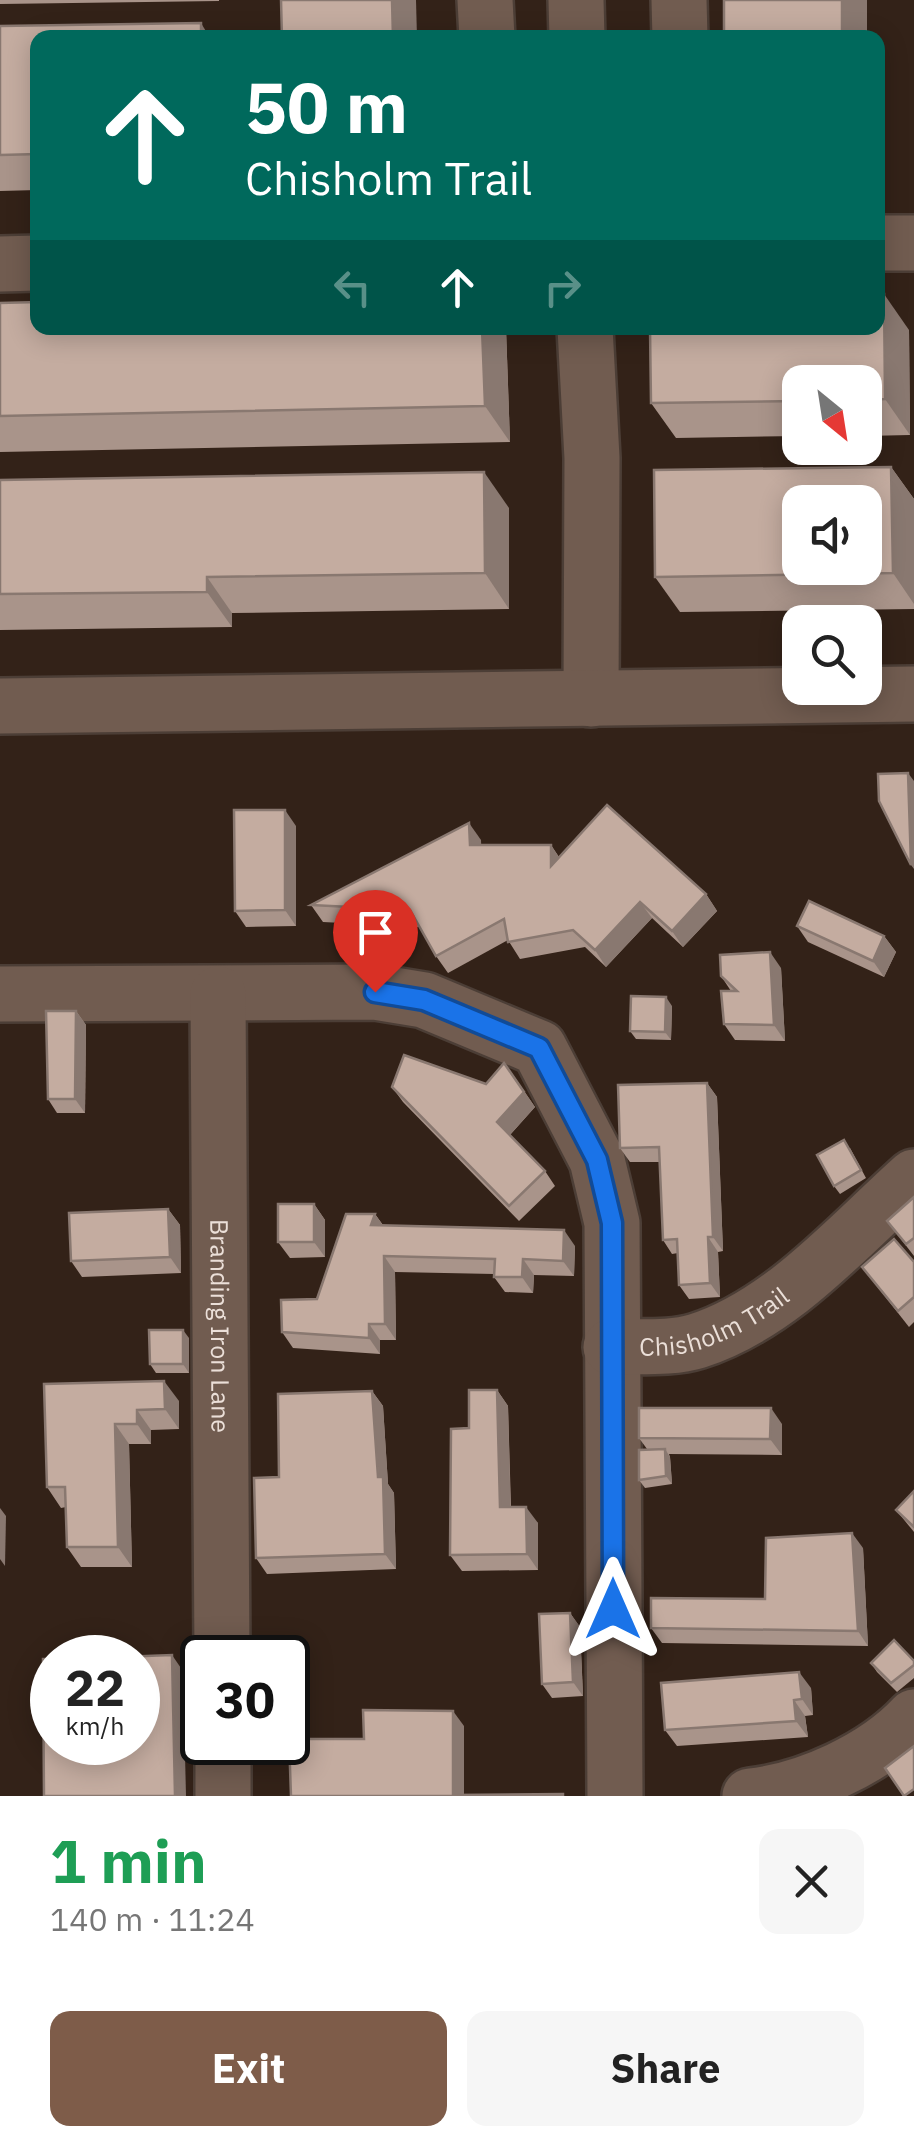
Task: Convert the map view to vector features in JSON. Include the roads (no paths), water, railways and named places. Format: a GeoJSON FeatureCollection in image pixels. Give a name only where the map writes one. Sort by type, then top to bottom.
{"type":"FeatureCollection","features":[{"type":"Feature","properties":{"kind":"street"},"geometry":{"type":"LineString","coordinates":[[485,0],[486,30]]}},
{"type":"Feature","properties":{"kind":"street"},"geometry":{"type":"LineString","coordinates":[[576,0],[576,30]]}},
{"type":"Feature","properties":{"kind":"street"},"geometry":{"type":"LineString","coordinates":[[679,0],[680,30]]}},
{"type":"Feature","properties":{"kind":"street"},"geometry":{"type":"LineString","coordinates":[[885,243],[914,243]]}},
{"type":"Feature","properties":{"kind":"street"},"geometry":{"type":"LineString","coordinates":[[0,264],[30,262]]}},
{"type":"Feature","properties":{"kind":"street"},"geometry":{"type":"LineString","coordinates":[[585,335],[592,458],[591,699]]}},
{"type":"Feature","properties":{"kind":"street"},"geometry":{"type":"LineString","coordinates":[[0,706],[914,694]]}},
{"type":"Feature","properties":{"kind":"street","name":"Chisholm Trail"},"geometry":{"type":"LineString","coordinates":[[0,994],[375,992],[424,1000],[539,1048],[597,1160],[612,1223],[612,1348],[694,1342],[738,1324],[786,1290],[914,1177]]}},
{"type":"Feature","properties":{"kind":"street","name":"Branding Iron Lane"},"geometry":{"type":"LineString","coordinates":[[218,994],[222,1635]]}},
{"type":"Feature","properties":{"kind":"street"},"geometry":{"type":"LineString","coordinates":[[612,1348],[615,1796]]}},
{"type":"Feature","properties":{"kind":"street"},"geometry":{"type":"LineString","coordinates":[[750,1796],[830,1774],[902,1730],[914,1717]]}},
{"type":"Feature","properties":{"kind":"street"},"geometry":{"type":"LineString","coordinates":[[222,1765],[223,1796]]}}]}
